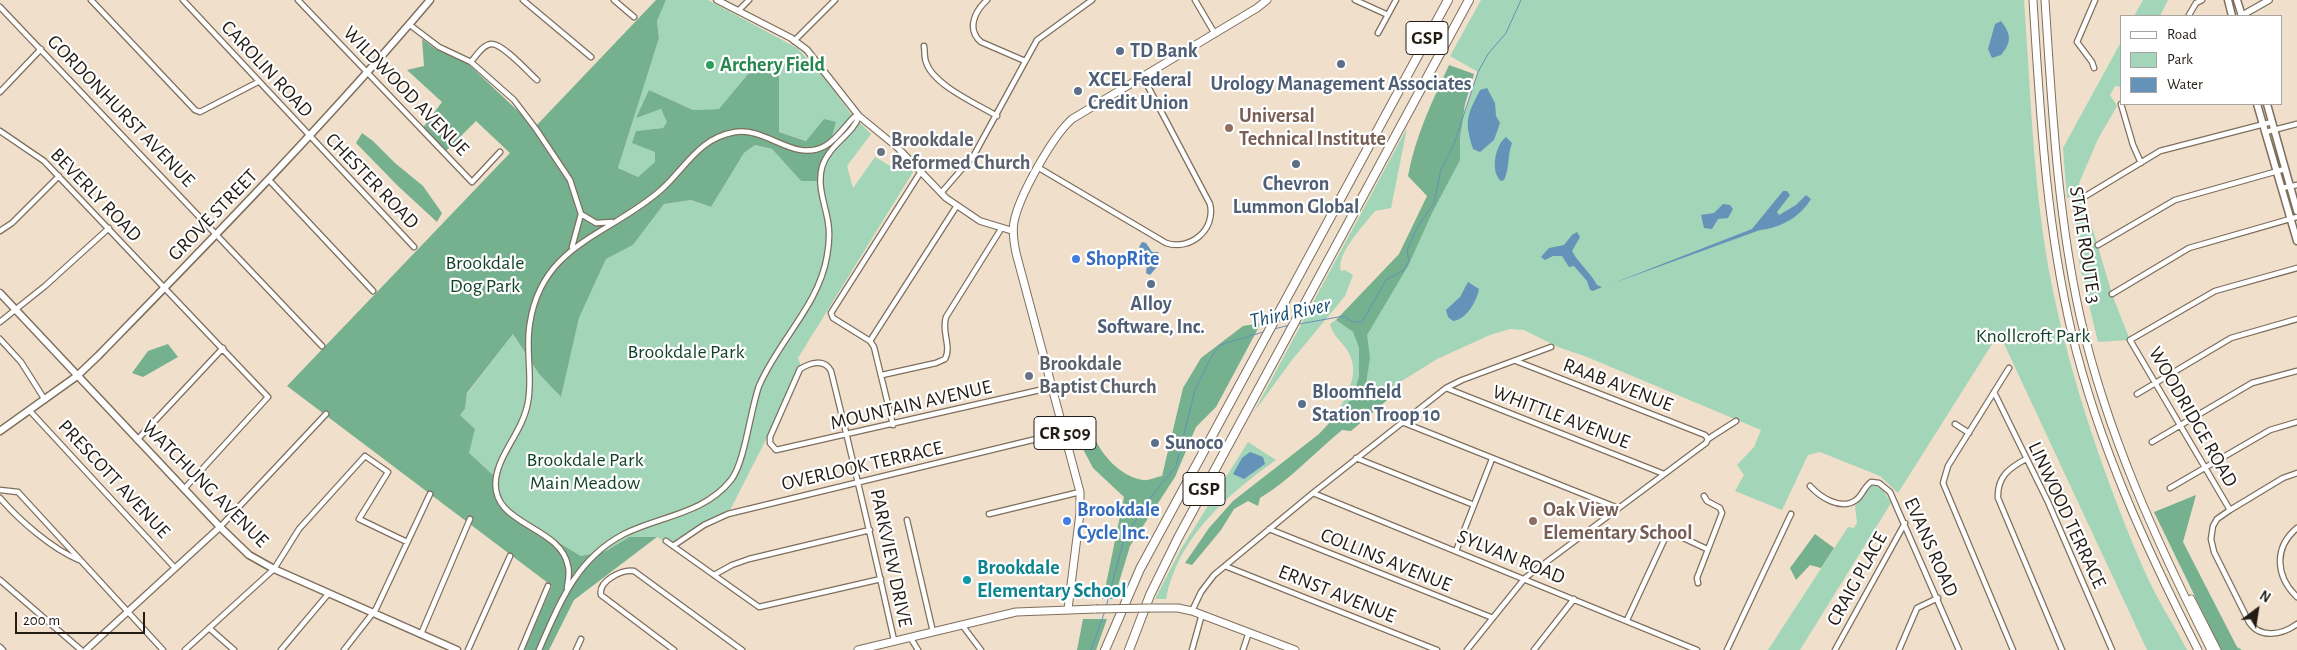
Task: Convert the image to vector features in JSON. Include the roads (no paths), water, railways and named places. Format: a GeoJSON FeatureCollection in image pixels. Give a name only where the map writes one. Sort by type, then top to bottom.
{"type":"FeatureCollection","features":[{"type":"Feature","properties":{"kind":"highway","name":"GSP"},"geometry":{"type":"LineString","coordinates":[[1105,650],[1140,569],[1448,0]]}},
{"type":"Feature","properties":{"kind":"highway","name":"GSP"},"geometry":{"type":"LineString","coordinates":[[1129,650],[1163,566],[1470,0]]}},
{"type":"Feature","properties":{"kind":"main road","name":"GROVE STREET"},"geometry":{"type":"LineString","coordinates":[[0,431],[77,376],[165,288],[309,137],[410,25],[429,0]]}},
{"type":"Feature","properties":{"kind":"main road","name":"CR 509"},"geometry":{"type":"LineString","coordinates":[[1068,609],[1080,513],[1080,492],[1016,253],[1013,231],[1020,201],[1058,133],[1072,119],[1215,34],[1267,0]]}},
{"type":"Feature","properties":{"kind":"main road","name":"STATE ROUTE 3"},"geometry":{"type":"LineString","coordinates":[[2032,0],[2048,202],[2059,272],[2076,350],[2098,426],[2126,500],[2198,650]]}},
{"type":"Feature","properties":{"kind":"main road","name":"STATE ROUTE 3"},"geometry":{"type":"LineString","coordinates":[[2045,0],[2057,174],[2073,284],[2087,346],[2126,466],[2156,539],[2211,650]]}},
{"type":"Feature","properties":{"kind":"main road"},"geometry":{"type":"LineString","coordinates":[[2228,0],[2232,15]]}},
{"type":"Feature","properties":{"kind":"main road"},"geometry":{"type":"LineString","coordinates":[[2237,0],[2241,15]]}},
{"type":"Feature","properties":{"kind":"main road"},"geometry":{"type":"LineString","coordinates":[[2258,105],[2282,188],[2294,218],[2297,240]]}},
{"type":"Feature","properties":{"kind":"main road"},"geometry":{"type":"LineString","coordinates":[[2266,105],[2285,169],[2294,185],[2297,211]]}},
{"type":"Feature","properties":{"kind":"main road","name":"WATCHUNG AVENUE"},"geometry":{"type":"LineString","coordinates":[[0,293],[220,527],[249,555],[274,569],[457,650]]}},
{"type":"Feature","properties":{"kind":"main road"},"geometry":{"type":"LineString","coordinates":[[2156,539],[2217,650]]}},
{"type":"Feature","properties":{"kind":"main road"},"geometry":{"type":"LineString","coordinates":[[858,650],[1016,612],[1068,609],[1178,608],[1202,614],[1295,650]]}},
{"type":"Feature","properties":{"kind":"street"},"geometry":{"type":"LineString","coordinates":[[91,0],[195,110],[200,112],[258,82]]}},
{"type":"Feature","properties":{"kind":"street","name":"CAROLIN ROAD"},"geometry":{"type":"LineString","coordinates":[[183,0],[309,137]]}},
{"type":"Feature","properties":{"kind":"street","name":"WILDWOOD AVENUE"},"geometry":{"type":"LineString","coordinates":[[298,0],[472,182],[500,152]]}},
{"type":"Feature","properties":{"kind":"street"},"geometry":{"type":"LineString","coordinates":[[523,0],[591,57]]}},
{"type":"Feature","properties":{"kind":"street"},"geometry":{"type":"LineString","coordinates":[[614,0],[634,17]]}},
{"type":"Feature","properties":{"kind":"street"},"geometry":{"type":"LineString","coordinates":[[717,0],[794,41],[816,59],[860,116],[898,148],[940,194],[956,207],[980,221],[1001,229],[1013,231]]}},
{"type":"Feature","properties":{"kind":"street"},"geometry":{"type":"LineString","coordinates":[[738,11],[750,0]]}},
{"type":"Feature","properties":{"kind":"street"},"geometry":{"type":"LineString","coordinates":[[794,41],[835,0]]}},
{"type":"Feature","properties":{"kind":"street"},"geometry":{"type":"LineString","coordinates":[[987,0],[978,11],[973,23],[976,38],[1025,61]]}},
{"type":"Feature","properties":{"kind":"street"},"geometry":{"type":"LineString","coordinates":[[940,194],[968,164],[1037,40],[1045,32],[1092,0]]}},
{"type":"Feature","properties":{"kind":"street"},"geometry":{"type":"LineString","coordinates":[[1195,0],[1215,34]]}},
{"type":"Feature","properties":{"kind":"street"},"geometry":{"type":"LineString","coordinates":[[1355,0],[1388,15]]}},
{"type":"Feature","properties":{"kind":"street"},"geometry":{"type":"LineString","coordinates":[[1378,34],[1396,0]]}},
{"type":"Feature","properties":{"kind":"street"},"geometry":{"type":"LineString","coordinates":[[2094,68],[2092,62],[2077,42],[2095,0]]}},
{"type":"Feature","properties":{"kind":"street"},"geometry":{"type":"LineString","coordinates":[[2189,15],[2196,3],[2202,0]]}},
{"type":"Feature","properties":{"kind":"street"},"geometry":{"type":"LineString","coordinates":[[2243,15],[2269,0]]}},
{"type":"Feature","properties":{"kind":"street","name":"GORDONHURST AVENUE"},"geometry":{"type":"LineString","coordinates":[[0,7],[218,234],[322,346]]}},
{"type":"Feature","properties":{"kind":"street"},"geometry":{"type":"LineString","coordinates":[[410,25],[440,47],[471,62],[514,100],[536,128],[570,180],[581,214],[572,248]]}},
{"type":"Feature","properties":{"kind":"street"},"geometry":{"type":"LineString","coordinates":[[471,62],[484,47],[492,44],[501,47],[537,80]]}},
{"type":"Feature","properties":{"kind":"street"},"geometry":{"type":"LineString","coordinates":[[924,46],[926,62],[935,76],[945,85],[996,116]]}},
{"type":"Feature","properties":{"kind":"street"},"geometry":{"type":"LineString","coordinates":[[0,92],[40,49]]}},
{"type":"Feature","properties":{"kind":"street"},"geometry":{"type":"LineString","coordinates":[[1039,168],[1166,243],[1174,246],[1184,244],[1203,234],[1211,217],[1210,204],[1143,77]]}},
{"type":"Feature","properties":{"kind":"street"},"geometry":{"type":"LineString","coordinates":[[2122,105],[2133,145],[2141,162]]}},
{"type":"Feature","properties":{"kind":"street"},"geometry":{"type":"LineString","coordinates":[[567,588],[606,545],[625,534],[692,509],[711,498],[732,479],[740,459],[750,413],[760,385],[771,363],[810,302],[823,274],[827,258],[829,224],[820,189],[820,178],[826,159],[836,142],[858,121],[860,116]]}},
{"type":"Feature","properties":{"kind":"street"},"geometry":{"type":"LineString","coordinates":[[539,650],[567,588],[569,571],[563,553],[545,534],[512,516],[502,506],[496,480],[500,464],[524,419],[531,383],[529,324],[537,294],[549,273],[572,248],[615,222],[662,189],[690,156],[712,140],[735,132],[754,132],[790,148],[806,151],[826,145],[854,117],[860,116]]}},
{"type":"Feature","properties":{"kind":"street"},"geometry":{"type":"LineString","coordinates":[[2084,197],[2160,152],[2272,122]]}},
{"type":"Feature","properties":{"kind":"street"},"geometry":{"type":"LineString","coordinates":[[2266,132],[2297,124]]}},
{"type":"Feature","properties":{"kind":"street","name":"BEVERLY ROAD"},"geometry":{"type":"LineString","coordinates":[[0,131],[44,161],[268,397],[184,489]]}},
{"type":"Feature","properties":{"kind":"street","name":"CHESTER ROAD"},"geometry":{"type":"LineString","coordinates":[[309,137],[414,247]]}},
{"type":"Feature","properties":{"kind":"street"},"geometry":{"type":"LineString","coordinates":[[2098,245],[2175,200],[2285,169]]}},
{"type":"Feature","properties":{"kind":"street"},"geometry":{"type":"LineString","coordinates":[[893,425],[882,375],[870,341],[833,318],[830,313],[920,173]]}},
{"type":"Feature","properties":{"kind":"street"},"geometry":{"type":"LineString","coordinates":[[0,231],[12,223],[59,176]]}},
{"type":"Feature","properties":{"kind":"street"},"geometry":{"type":"LineString","coordinates":[[269,180],[373,291]]}},
{"type":"Feature","properties":{"kind":"street"},"geometry":{"type":"LineString","coordinates":[[2282,188],[2294,185]]}},
{"type":"Feature","properties":{"kind":"street"},"geometry":{"type":"LineString","coordinates":[[870,341],[956,207]]}},
{"type":"Feature","properties":{"kind":"street"},"geometry":{"type":"LineString","coordinates":[[581,214],[596,223],[615,222]]}},
{"type":"Feature","properties":{"kind":"street"},"geometry":{"type":"LineString","coordinates":[[2112,294],[2189,248],[2294,218]]}},
{"type":"Feature","properties":{"kind":"street"},"geometry":{"type":"LineString","coordinates":[[0,322],[109,228]]}},
{"type":"Feature","properties":{"kind":"street"},"geometry":{"type":"LineString","coordinates":[[882,375],[936,363],[945,359],[948,353],[944,333],[946,318],[1001,229]]}},
{"type":"Feature","properties":{"kind":"street","name":"WOODRIDGE ROAD"},"geometry":{"type":"LineString","coordinates":[[2230,510],[2130,340],[2215,291],[2297,268]]}},
{"type":"Feature","properties":{"kind":"street"},"geometry":{"type":"LineString","coordinates":[[2137,394],[2231,338],[2297,319]]}},
{"type":"Feature","properties":{"kind":"street"},"geometry":{"type":"LineString","coordinates":[[0,339],[21,362],[45,400]]}},
{"type":"Feature","properties":{"kind":"street"},"geometry":{"type":"LineString","coordinates":[[1192,611],[1207,582],[1225,566],[1313,492],[1446,388],[1462,380],[1552,347]]}},
{"type":"Feature","properties":{"kind":"street"},"geometry":{"type":"LineString","coordinates":[[138,440],[223,348]]}},
{"type":"Feature","properties":{"kind":"street","name":"RAAB AVENUE"},"geometry":{"type":"LineString","coordinates":[[1516,361],[1705,435],[1708,439]]}},
{"type":"Feature","properties":{"kind":"street","name":"PARKVIEW DRIVE"},"geometry":{"type":"LineString","coordinates":[[776,450],[770,443],[770,436],[800,369],[811,363],[822,363],[829,368],[847,435],[894,640]]}},
{"type":"Feature","properties":{"kind":"street"},"geometry":{"type":"LineString","coordinates":[[2009,368],[1944,474],[1943,486],[2013,650]]}},
{"type":"Feature","properties":{"kind":"street"},"geometry":{"type":"LineString","coordinates":[[2152,442],[2252,383],[2297,371]]}},
{"type":"Feature","properties":{"kind":"street","name":"MOUNTAIN AVENUE"},"geometry":{"type":"LineString","coordinates":[[776,450],[893,425],[1053,387]]}},
{"type":"Feature","properties":{"kind":"street","name":"WHITTLE AVENUE"},"geometry":{"type":"LineString","coordinates":[[1446,388],[1664,474]]}},
{"type":"Feature","properties":{"kind":"street","name":"LINWOOD TERRACE"},"geometry":{"type":"LineString","coordinates":[[1994,392],[2048,502],[2112,650]]}},
{"type":"Feature","properties":{"kind":"street","name":"PRESCOTT AVENUE"},"geometry":{"type":"LineString","coordinates":[[30,411],[175,568]]}},
{"type":"Feature","properties":{"kind":"street"},"geometry":{"type":"LineString","coordinates":[[86,650],[220,527],[326,414]]}},
{"type":"Feature","properties":{"kind":"street"},"geometry":{"type":"LineString","coordinates":[[1467,650],[1525,579],[1706,443],[1708,439],[1736,421]]}},
{"type":"Feature","properties":{"kind":"street"},"geometry":{"type":"LineString","coordinates":[[1402,422],[1618,508]]}},
{"type":"Feature","properties":{"kind":"street"},"geometry":{"type":"LineString","coordinates":[[2170,488],[2270,430],[2297,422]]}},
{"type":"Feature","properties":{"kind":"street"},"geometry":{"type":"LineString","coordinates":[[1955,424],[1969,433]]}},
{"type":"Feature","properties":{"kind":"street","name":"OVERLOOK TERRACE"},"geometry":{"type":"LineString","coordinates":[[672,546],[704,525],[728,514],[859,484],[1065,432]]}},
{"type":"Feature","properties":{"kind":"street"},"geometry":{"type":"LineString","coordinates":[[185,650],[274,569],[299,529],[365,456],[388,472],[359,519],[407,542]]}},
{"type":"Feature","properties":{"kind":"street"},"geometry":{"type":"LineString","coordinates":[[1356,458],[1474,505]]}},
{"type":"Feature","properties":{"kind":"street"},"geometry":{"type":"LineString","coordinates":[[1456,551],[1492,459]]}},
{"type":"Feature","properties":{"kind":"street"},"geometry":{"type":"LineString","coordinates":[[2026,459],[2004,475],[1999,485],[1998,498],[2062,650]]}},
{"type":"Feature","properties":{"kind":"street"},"geometry":{"type":"LineString","coordinates":[[2297,473],[2283,478],[2221,516],[2213,526],[2211,543],[2249,622],[2256,630],[2265,634],[2281,632],[2297,624]]}},
{"type":"Feature","properties":{"kind":"street","name":"EVANS ROAD"},"geometry":{"type":"LineString","coordinates":[[1810,486],[1822,497],[1843,504],[1857,499],[1868,484],[1879,483],[1893,496],[1959,650]]}},
{"type":"Feature","properties":{"kind":"street"},"geometry":{"type":"LineString","coordinates":[[0,490],[18,492],[163,650]]}},
{"type":"Feature","properties":{"kind":"street"},"geometry":{"type":"LineString","coordinates":[[4,502],[5,496],[10,490]]}},
{"type":"Feature","properties":{"kind":"street"},"geometry":{"type":"LineString","coordinates":[[989,514],[1080,492]]}},
{"type":"Feature","properties":{"kind":"street","name":"SYLVAN ROAD"},"geometry":{"type":"LineString","coordinates":[[1313,492],[1697,650]]}},
{"type":"Feature","properties":{"kind":"street"},"geometry":{"type":"LineString","coordinates":[[344,650],[374,613],[430,494]]}},
{"type":"Feature","properties":{"kind":"street"},"geometry":{"type":"LineString","coordinates":[[1698,583],[1697,578],[1706,549],[1722,513],[1720,508],[1707,501],[1704,496]]}},
{"type":"Feature","properties":{"kind":"street"},"geometry":{"type":"LineString","coordinates":[[0,498],[58,549],[80,561]]}},
{"type":"Feature","properties":{"kind":"street"},"geometry":{"type":"LineString","coordinates":[[1727,650],[1791,514]]}},
{"type":"Feature","properties":{"kind":"street"},"geometry":{"type":"LineString","coordinates":[[421,634],[470,518]]}},
{"type":"Feature","properties":{"kind":"street"},"geometry":{"type":"LineString","coordinates":[[907,520],[933,632]]}},
{"type":"Feature","properties":{"kind":"street","name":"CRAIG PLACE"},"geometry":{"type":"LineString","coordinates":[[1835,650],[1905,523]]}},
{"type":"Feature","properties":{"kind":"street"},"geometry":{"type":"LineString","coordinates":[[2297,528],[2282,550],[2280,571],[2286,586],[2297,597]]}},
{"type":"Feature","properties":{"kind":"street","name":"COLLINS AVENUE"},"geometry":{"type":"LineString","coordinates":[[1269,529],[1493,618]]}},
{"type":"Feature","properties":{"kind":"street"},"geometry":{"type":"LineString","coordinates":[[714,575],[748,559],[870,530]]}},
{"type":"Feature","properties":{"kind":"street"},"geometry":{"type":"LineString","coordinates":[[1626,620],[1666,536],[1677,535],[1706,549]]}},
{"type":"Feature","properties":{"kind":"street"},"geometry":{"type":"LineString","coordinates":[[666,541],[760,607],[881,579]]}},
{"type":"Feature","properties":{"kind":"street"},"geometry":{"type":"LineString","coordinates":[[468,650],[510,556]]}},
{"type":"Feature","properties":{"kind":"street","name":"ERNST AVENUE"},"geometry":{"type":"LineString","coordinates":[[1225,566],[1438,650]]}},
{"type":"Feature","properties":{"kind":"street"},"geometry":{"type":"LineString","coordinates":[[674,650],[604,598],[600,593],[601,586],[631,570],[742,650]]}},
{"type":"Feature","properties":{"kind":"street"},"geometry":{"type":"LineString","coordinates":[[0,580],[81,650]]}},
{"type":"Feature","properties":{"kind":"street"},"geometry":{"type":"LineString","coordinates":[[521,650],[548,586]]}},
{"type":"Feature","properties":{"kind":"street"},"geometry":{"type":"LineString","coordinates":[[281,650],[329,593]]}},
{"type":"Feature","properties":{"kind":"street"},"geometry":{"type":"LineString","coordinates":[[1898,650],[1918,608],[1938,598]]}},
{"type":"Feature","properties":{"kind":"street"},"geometry":{"type":"LineString","coordinates":[[1534,650],[1574,599]]}},
{"type":"Feature","properties":{"kind":"street"},"geometry":{"type":"LineString","coordinates":[[1192,650],[1202,614]]}},
{"type":"Feature","properties":{"kind":"street"},"geometry":{"type":"LineString","coordinates":[[962,625],[981,650]]}},
{"type":"Feature","properties":{"kind":"street"},"geometry":{"type":"LineString","coordinates":[[209,628],[234,650]]}},
{"type":"Feature","properties":{"kind":"street"},"geometry":{"type":"LineString","coordinates":[[1243,650],[1249,632]]}},
{"type":"Feature","properties":{"kind":"street"},"geometry":{"type":"LineString","coordinates":[[910,637],[918,650]]}},
{"type":"Feature","properties":{"kind":"street"},"geometry":{"type":"LineString","coordinates":[[576,650],[581,639]]}},
{"type":"Feature","properties":{"kind":"street"},"geometry":{"type":"LineString","coordinates":[[0,647],[3,650]]}},
{"type":"Feature","properties":{"kind":"water"},"geometry":{"type":"Polygon","coordinates":[[[2001,21],[2007,30],[2009,38],[2007,46],[2001,55],[1992,58],[1988,49],[1995,24],[2001,21]]]}},
{"type":"Feature","properties":{"kind":"water"},"geometry":{"type":"Polygon","coordinates":[[[1487,88],[1495,103],[1496,116],[1500,123],[1494,140],[1480,152],[1473,149],[1468,131],[1468,118],[1480,90],[1487,88]]]}},
{"type":"Feature","properties":{"kind":"water"},"geometry":{"type":"Polygon","coordinates":[[[1506,137],[1512,143],[1506,175],[1504,180],[1501,181],[1496,171],[1495,159],[1499,146],[1506,137]]]}},
{"type":"Feature","properties":{"kind":"water"},"geometry":{"type":"Polygon","coordinates":[[[1783,191],[1787,191],[1790,195],[1777,212],[1779,215],[1796,205],[1806,195],[1811,199],[1796,216],[1775,227],[1760,230],[1611,284],[1752,229],[1783,191]]]}},
{"type":"Feature","properties":{"kind":"water"},"geometry":{"type":"Polygon","coordinates":[[[1723,204],[1730,205],[1733,209],[1728,218],[1718,219],[1712,229],[1704,228],[1701,215],[1714,213],[1723,204]]]}},
{"type":"Feature","properties":{"kind":"water"},"geometry":{"type":"Polygon","coordinates":[[[1577,232],[1580,237],[1572,251],[1597,285],[1602,287],[1593,291],[1590,290],[1587,281],[1574,266],[1569,267],[1562,256],[1553,256],[1545,260],[1541,257],[1549,248],[1564,245],[1577,232]]]}},
{"type":"Feature","properties":{"kind":"water"},"geometry":{"type":"Polygon","coordinates":[[[1142,242],[1146,243],[1152,252],[1158,252],[1161,262],[1150,275],[1146,273],[1147,263],[1139,247],[1142,242]]]}},
{"type":"Feature","properties":{"kind":"water"},"geometry":{"type":"Polygon","coordinates":[[[1468,282],[1479,289],[1476,299],[1466,314],[1453,321],[1448,317],[1446,310],[1460,297],[1468,282]]]}},
{"type":"Feature","properties":{"kind":"water"},"geometry":{"type":"Polygon","coordinates":[[[1250,452],[1263,457],[1265,464],[1244,479],[1233,474],[1242,458],[1250,452]]]}},
{"type":"Feature","properties":{"kind":"waterway","name":"Third River"},"geometry":{"type":"LineString","coordinates":[[1299,324],[1344,316],[1353,322],[1362,322],[1386,280],[1404,270],[1409,261],[1407,250],[1417,228],[1434,203],[1441,169],[1453,147],[1478,72],[1488,54],[1506,33],[1521,0]]}},
{"type":"Feature","properties":{"kind":"waterway","name":"Third River"},"geometry":{"type":"LineString","coordinates":[[1274,329],[1290,325]]}},
{"type":"Feature","properties":{"kind":"waterway","name":"Third River"},"geometry":{"type":"LineString","coordinates":[[1106,607],[1124,539],[1151,497],[1176,466],[1195,390],[1210,359],[1220,345],[1263,332]]}},
{"type":"Feature","properties":{"kind":"waterway","name":"Third River"},"geometry":{"type":"LineString","coordinates":[[1091,650],[1105,611]]}},
{"type":"Feature","properties":{"kind":"place","name":"TD Bank"},"geometry":{"type":"Point","coordinates":[1120,51]}},
{"type":"Feature","properties":{"kind":"place","name":"Urology Management Associates"},"geometry":{"type":"Point","coordinates":[1341,64]}},
{"type":"Feature","properties":{"kind":"place","name":"Archery Field"},"geometry":{"type":"Point","coordinates":[710,65]}},
{"type":"Feature","properties":{"kind":"place","name":"XCEL Federal Credit Union"},"geometry":{"type":"Point","coordinates":[1078,91]}},
{"type":"Feature","properties":{"kind":"place","name":"Universal Technical Institute"},"geometry":{"type":"Point","coordinates":[1229,128]}},
{"type":"Feature","properties":{"kind":"place","name":"Brookdale Reformed Church"},"geometry":{"type":"Point","coordinates":[881,152]}},
{"type":"Feature","properties":{"kind":"place","name":"Chevron Lummon Global"},"geometry":{"type":"Point","coordinates":[1296,164]}},
{"type":"Feature","properties":{"kind":"place","name":"ShopRite"},"geometry":{"type":"Point","coordinates":[1076,259]}},
{"type":"Feature","properties":{"kind":"place","name":"Alloy Software, Inc."},"geometry":{"type":"Point","coordinates":[1151,284]}},
{"type":"Feature","properties":{"kind":"place","name":"Brookdale Baptist Church"},"geometry":{"type":"Point","coordinates":[1029,376]}},
{"type":"Feature","properties":{"kind":"place","name":"Bloomfield Station Troop 10"},"geometry":{"type":"Point","coordinates":[1302,404]}},
{"type":"Feature","properties":{"kind":"place","name":"Sunoco"},"geometry":{"type":"Point","coordinates":[1155,443]}},
{"type":"Feature","properties":{"kind":"place","name":"Brookdale Cycle Inc."},"geometry":{"type":"Point","coordinates":[1067,521]}},
{"type":"Feature","properties":{"kind":"place","name":"Oak View Elementary School"},"geometry":{"type":"Point","coordinates":[1533,521]}},
{"type":"Feature","properties":{"kind":"place","name":"Brookdale Elementary School"},"geometry":{"type":"Point","coordinates":[967,580]}},
{"type":"Feature","properties":{"kind":"park label","name":"Brookdale Dog Park"},"geometry":{"type":"Point","coordinates":[485,274]}},
{"type":"Feature","properties":{"kind":"park label","name":"Knollcroft Park"},"geometry":{"type":"Point","coordinates":[2033,336]}},
{"type":"Feature","properties":{"kind":"park label","name":"Brookdale Park"},"geometry":{"type":"Point","coordinates":[686,352]}},
{"type":"Feature","properties":{"kind":"park label","name":"Brookdale Park Main Meadow"},"geometry":{"type":"Point","coordinates":[585,472]}}]}
